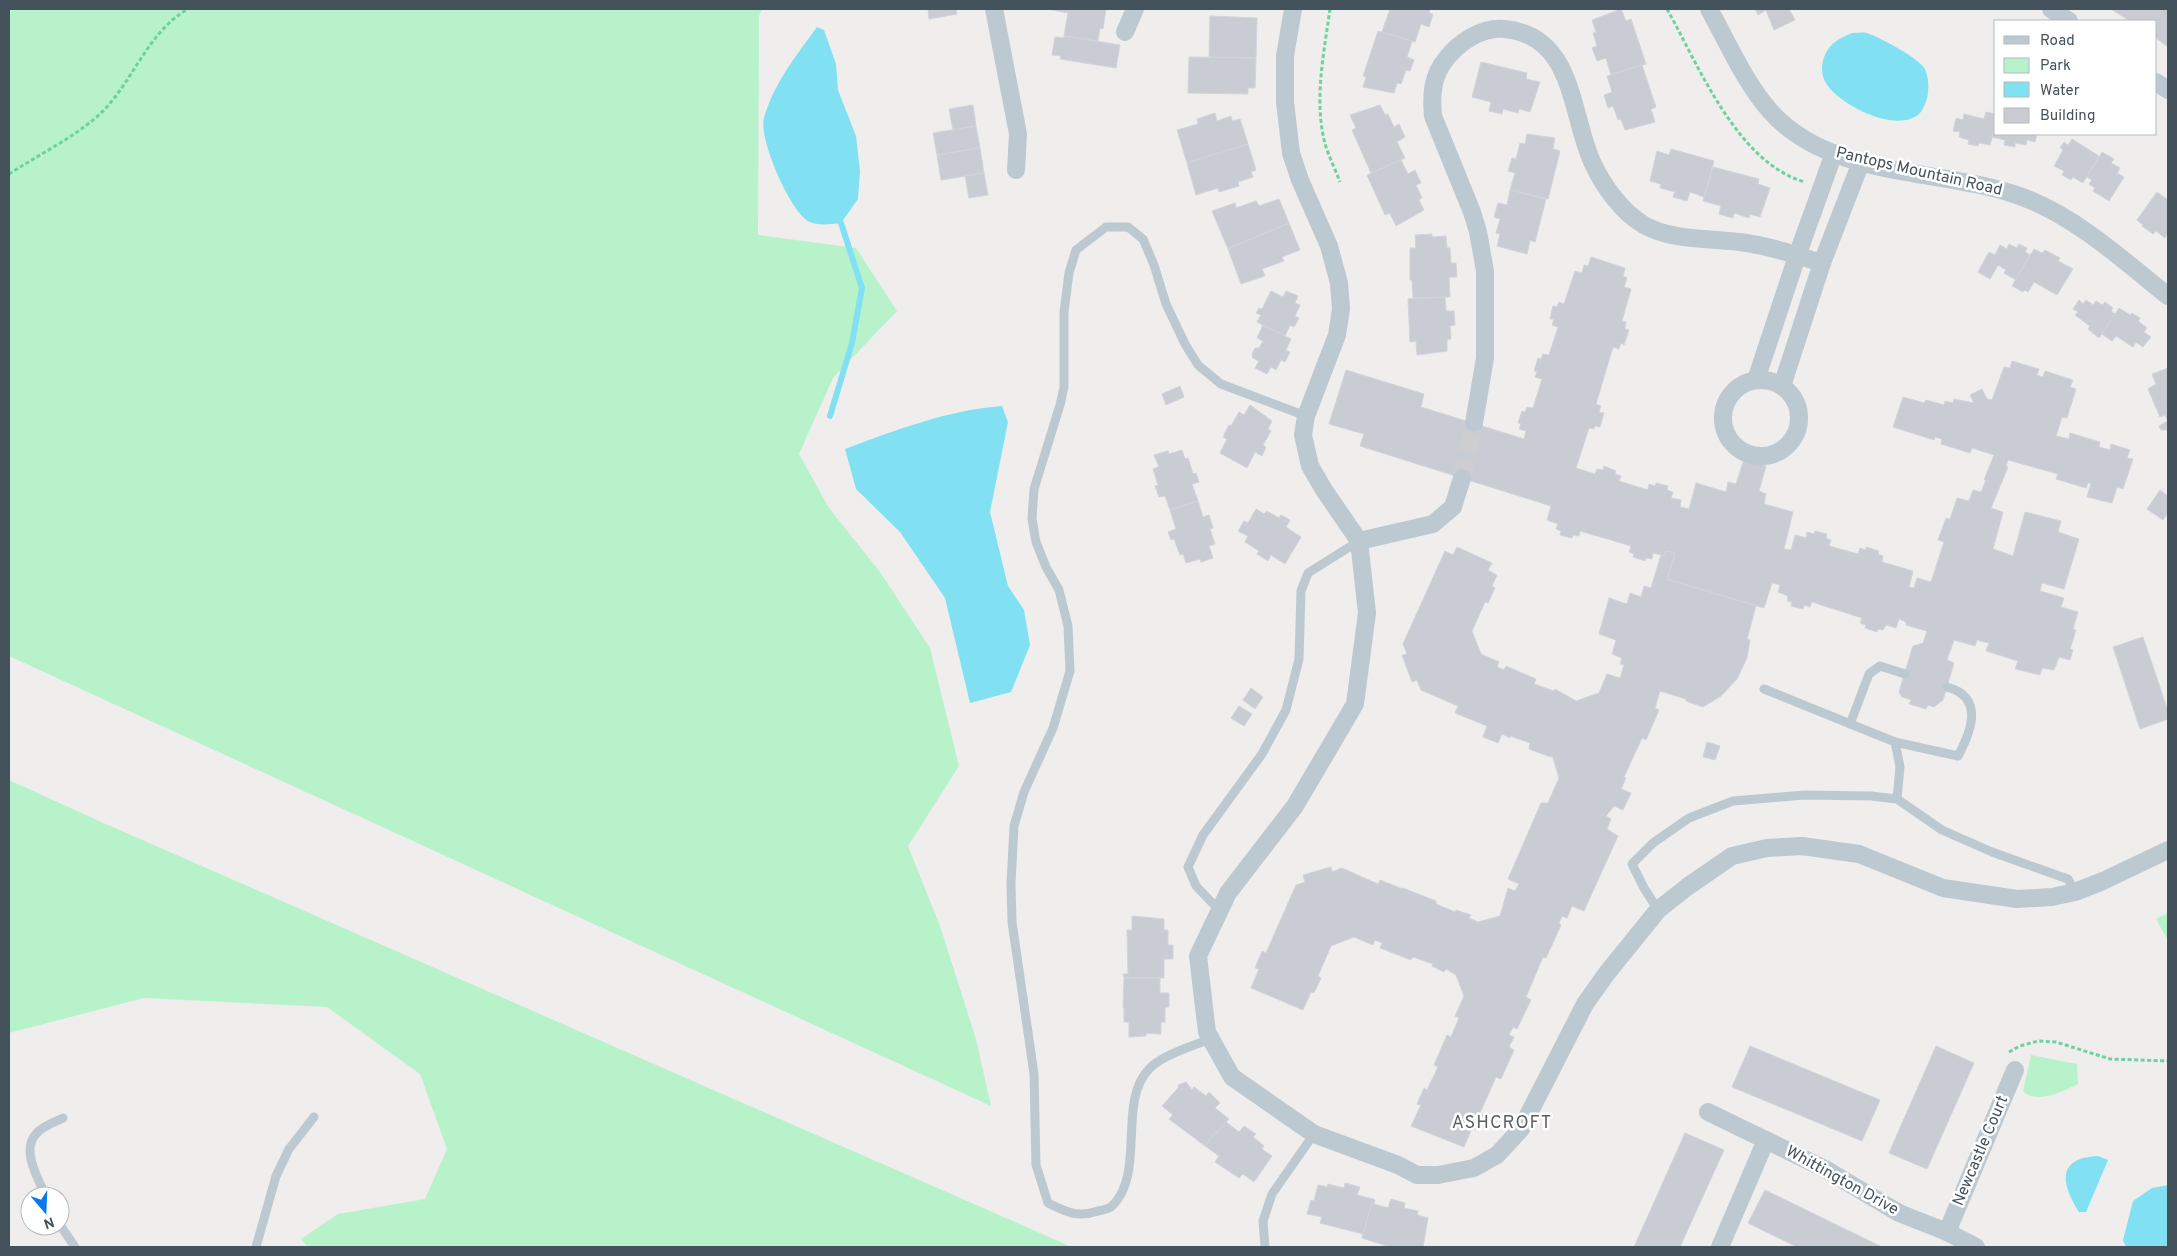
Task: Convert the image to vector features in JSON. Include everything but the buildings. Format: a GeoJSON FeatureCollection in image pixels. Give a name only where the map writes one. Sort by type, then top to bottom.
{"type":"FeatureCollection","features":[{"type":"Feature","properties":{"kind":"street"},"geometry":{"type":"LineString","coordinates":[[994,9],[1018,134],[1016,170]]}},
{"type":"Feature","properties":{"kind":"street"},"geometry":{"type":"LineString","coordinates":[[1125,32],[1135,9]]}},
{"type":"Feature","properties":{"kind":"street"},"geometry":{"type":"LineString","coordinates":[[1292,9],[1285,56],[1285,102],[1291,153],[1300,180],[1329,246],[1339,283],[1341,309],[1337,335],[1306,416],[1303,435],[1310,466],[1359,541],[1367,613],[1355,704],[1295,806],[1228,893],[1198,956],[1207,1032],[1232,1077],[1314,1134],[1398,1165],[1417,1175],[1438,1175],[1474,1168],[1497,1155],[1521,1129],[1585,1004],[1607,973],[1658,910],[1732,856],[1767,848],[1802,846],[1859,854],[1943,888],[2017,899],[2052,897],[2075,892],[2168,850]]}},
{"type":"Feature","properties":{"kind":"street","name":"Pantops Mountain Road"},"geometry":{"type":"LineString","coordinates":[[1709,9],[1755,91],[1772,112],[1801,138],[1834,153],[1861,162],[1985,185],[2026,198],[2058,214],[2095,239],[2168,296]]}},
{"type":"Feature","properties":{"kind":"street"},"geometry":{"type":"LineString","coordinates":[[2051,9],[2068,20]]}},
{"type":"Feature","properties":{"kind":"street"},"geometry":{"type":"LineString","coordinates":[[1474,423],[1485,358],[1485,272],[1478,232],[1433,116],[1431,98],[1434,79],[1440,66],[1452,50],[1468,39],[1493,30],[1517,30],[1534,37],[1547,47],[1564,74],[1593,164],[1610,192],[1625,210],[1644,225],[1663,232],[1750,243],[1822,263]]}},
{"type":"Feature","properties":{"kind":"street"},"geometry":{"type":"LineString","coordinates":[[2157,83],[2168,90]]}},
{"type":"Feature","properties":{"kind":"street"},"geometry":{"type":"LineString","coordinates":[[1756,380],[1796,256],[1834,153]]}},
{"type":"Feature","properties":{"kind":"street"},"geometry":{"type":"LineString","coordinates":[[1782,386],[1822,263],[1861,162]]}},
{"type":"Feature","properties":{"kind":"street"},"geometry":{"type":"LineString","coordinates":[[1756,380],[1765,380],[1782,386],[1792,396],[1797,408],[1799,421],[1795,434],[1788,444],[1777,452],[1765,456],[1751,455],[1739,450],[1730,441],[1724,429],[1722,416],[1726,403],[1733,392],[1743,384],[1756,380]]}},
{"type":"Feature","properties":{"kind":"street"},"geometry":{"type":"LineString","coordinates":[[1359,541],[1433,524],[1454,506],[1462,478]]}},
{"type":"Feature","properties":{"kind":"street","name":"Newcastle Court"},"geometry":{"type":"LineString","coordinates":[[1946,1232],[2015,1070]]}},
{"type":"Feature","properties":{"kind":"street","name":"Whittington Drive"},"geometry":{"type":"LineString","coordinates":[[1708,1112],[1825,1168],[1899,1213],[1946,1232],[1976,1247]]}},
{"type":"Feature","properties":{"kind":"street"},"geometry":{"type":"LineString","coordinates":[[1720,1247],[1766,1140]]}},
{"type":"Feature","properties":{"kind":"lane"},"geometry":{"type":"LineString","coordinates":[[1210,1039],[1170,1056],[1149,1068],[1141,1081],[1133,1105],[1130,1155],[1124,1191],[1111,1207],[1088,1215],[1068,1214],[1048,1203],[1036,1165],[1034,1074],[1012,922],[1011,884],[1014,826],[1024,792],[1053,728],[1070,671],[1068,626],[1059,590],[1046,567],[1036,542],[1032,519],[1034,489],[1060,406],[1064,387],[1064,312],[1069,273],[1076,250],[1106,227],[1128,226],[1143,239],[1154,264],[1166,304],[1185,344],[1198,365],[1220,384],[1306,416]]}},
{"type":"Feature","properties":{"kind":"lane"},"geometry":{"type":"LineString","coordinates":[[1220,911],[1196,886],[1188,867],[1203,835],[1262,754],[1286,710],[1299,659],[1302,591],[1308,573],[1359,541]]}},
{"type":"Feature","properties":{"kind":"lane"},"geometry":{"type":"LineString","coordinates":[[1850,724],[1869,674],[1880,666],[1905,674]]}},
{"type":"Feature","properties":{"kind":"lane"},"geometry":{"type":"LineString","coordinates":[[1764,689],[1895,742],[1958,756],[1968,738],[1972,716],[1968,698],[1958,690],[1947,687]]}},
{"type":"Feature","properties":{"kind":"lane"},"geometry":{"type":"LineString","coordinates":[[1895,742],[1900,767],[1897,799]]}},
{"type":"Feature","properties":{"kind":"lane"},"geometry":{"type":"LineString","coordinates":[[1658,910],[1632,864],[1653,843],[1689,818],[1734,801],[1805,795],[1897,799],[1950,833],[1992,852],[2068,879],[2075,892]]}},
{"type":"Feature","properties":{"kind":"lane"},"geometry":{"type":"LineString","coordinates":[[256,1247],[276,1176],[289,1150],[314,1116]]}},
{"type":"Feature","properties":{"kind":"lane"},"geometry":{"type":"LineString","coordinates":[[42,1186],[30,1154],[30,1144],[36,1134],[63,1118]]}},
{"type":"Feature","properties":{"kind":"lane"},"geometry":{"type":"LineString","coordinates":[[1265,1247],[1263,1221],[1272,1194],[1314,1134]]}},
{"type":"Feature","properties":{"kind":"lane"},"geometry":{"type":"LineString","coordinates":[[68,1236],[75,1247]]}},
{"type":"Feature","properties":{"kind":"path"},"geometry":{"type":"LineString","coordinates":[[9,174],[84,126],[103,110],[123,88],[158,34],[172,19],[188,9]]}},
{"type":"Feature","properties":{"kind":"path"},"geometry":{"type":"LineString","coordinates":[[1330,9],[1322,68],[1321,118],[1326,146],[1340,182]]}},
{"type":"Feature","properties":{"kind":"path"},"geometry":{"type":"LineString","coordinates":[[1667,9],[1714,95],[1743,140],[1784,173],[1811,184]]}},
{"type":"Feature","properties":{"kind":"path"},"geometry":{"type":"LineString","coordinates":[[2002,1056],[2020,1046],[2038,1041],[2056,1042],[2080,1048],[2110,1059],[2168,1061]]}},
{"type":"Feature","properties":{"kind":"green space"},"geometry":{"type":"Polygon","coordinates":[[[9,9],[762,9],[759,16],[758,235],[856,248],[897,311],[833,378],[799,454],[829,508],[880,572],[930,648],[959,766],[908,846],[940,926],[976,1039],[991,1106],[9,656],[9,9]]]}},
{"type":"Feature","properties":{"kind":"green space"},"geometry":{"type":"Polygon","coordinates":[[[9,780],[1072,1247],[308,1247],[301,1239],[338,1214],[425,1199],[447,1149],[420,1074],[327,1007],[144,998],[9,1033],[9,780]]]}},
{"type":"Feature","properties":{"kind":"green space"},"geometry":{"type":"Polygon","coordinates":[[[2168,913],[2168,941],[2156,919],[2168,913]]]}},
{"type":"Feature","properties":{"kind":"green space"},"geometry":{"type":"Polygon","coordinates":[[[2031,1055],[2077,1064],[2078,1084],[2042,1097],[2029,1095],[2023,1091],[2031,1055]]]}},
{"type":"Feature","properties":{"kind":"water"},"geometry":{"type":"Polygon","coordinates":[[[817,27],[824,30],[836,64],[838,90],[856,136],[860,171],[858,199],[841,223],[817,224],[810,222],[802,216],[778,174],[771,158],[763,128],[768,105],[780,81],[817,27]]]}},
{"type":"Feature","properties":{"kind":"water"},"geometry":{"type":"Polygon","coordinates":[[[1852,33],[1873,35],[1898,48],[1921,64],[1928,77],[1928,94],[1920,113],[1910,119],[1898,121],[1884,119],[1856,108],[1833,92],[1826,83],[1822,72],[1823,61],[1827,50],[1835,42],[1852,33]]]}},
{"type":"Feature","properties":{"kind":"water"},"geometry":{"type":"Polygon","coordinates":[[[1002,406],[1008,422],[990,512],[1008,586],[1024,610],[1030,645],[1011,692],[970,703],[945,598],[900,532],[856,489],[845,449],[942,416],[1002,406]]]}},
{"type":"Feature","properties":{"kind":"water"},"geometry":{"type":"Polygon","coordinates":[[[2098,1156],[2108,1160],[2086,1212],[2079,1212],[2068,1192],[2066,1174],[2069,1167],[2075,1162],[2084,1158],[2098,1156]]]}},
{"type":"Feature","properties":{"kind":"water"},"geometry":{"type":"Polygon","coordinates":[[[2168,1185],[2168,1247],[2126,1247],[2123,1240],[2133,1201],[2152,1188],[2168,1185]]]}},
{"type":"Feature","properties":{"kind":"waterway"},"geometry":{"type":"LineString","coordinates":[[830,416],[852,343],[862,288],[841,223]]}},
{"type":"Feature","properties":{"kind":"tunnel"},"geometry":{"type":"LineString","coordinates":[[1462,478],[1474,423]]}},
{"type":"Feature","properties":{"kind":"district","name":"ASHCROFT"},"geometry":{"type":"Point","coordinates":[1502,1123]}}]}
